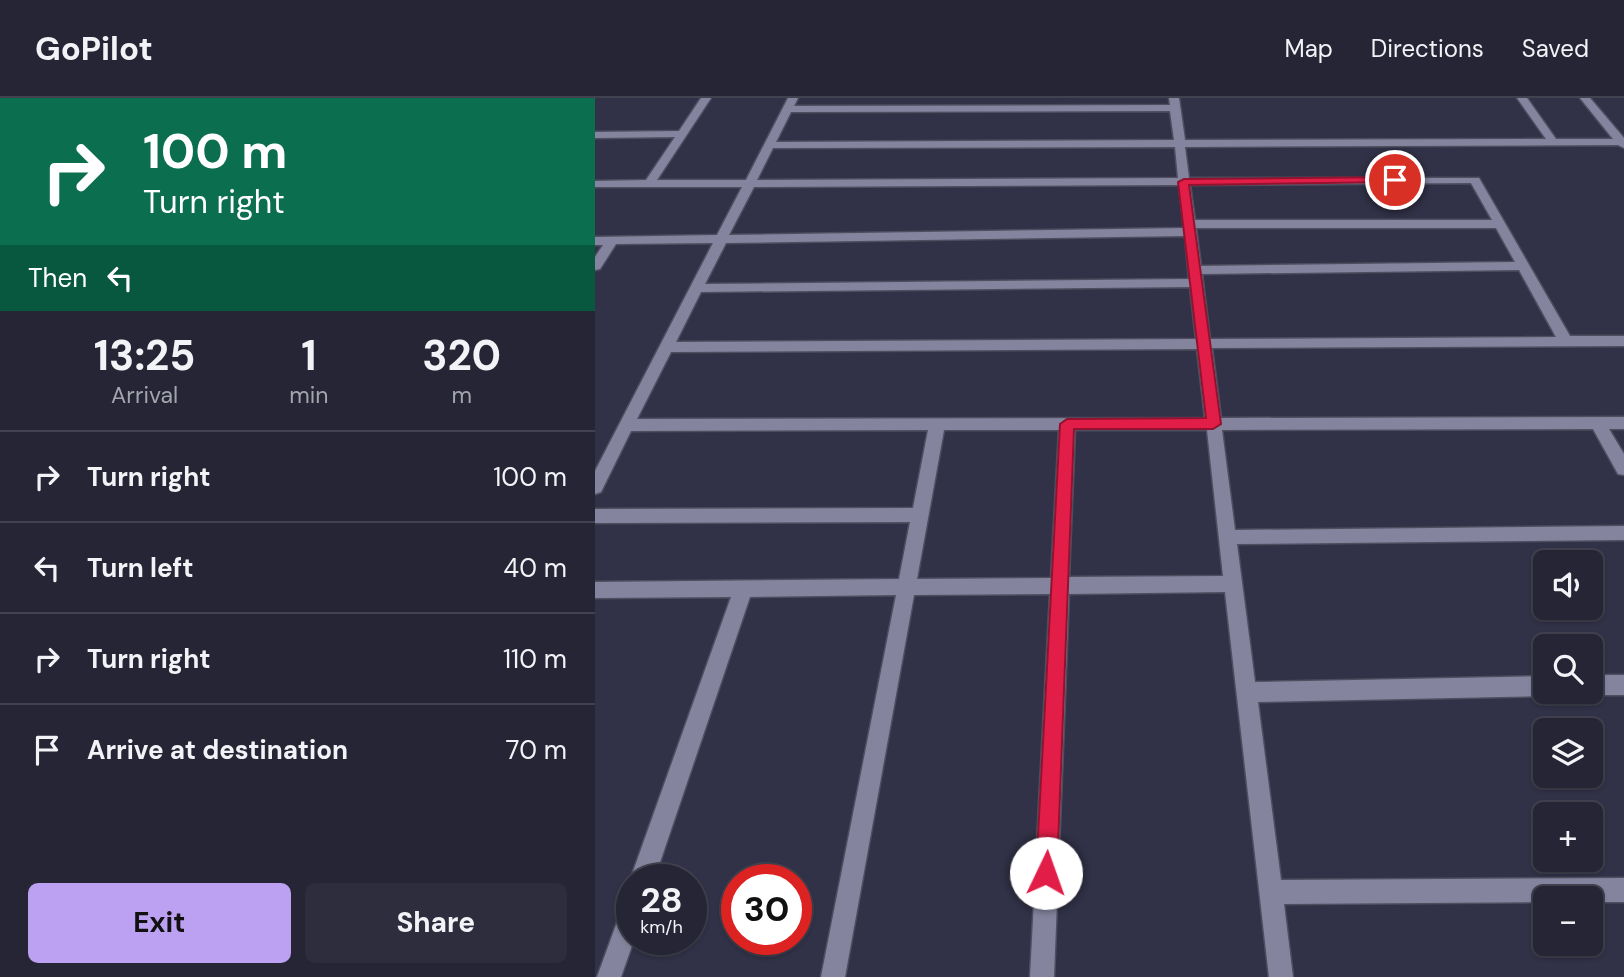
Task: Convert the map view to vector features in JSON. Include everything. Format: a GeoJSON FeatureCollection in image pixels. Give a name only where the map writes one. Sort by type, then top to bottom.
{"type":"FeatureCollection","features":[{"type":"Feature","properties":{"kind":"street"},"geometry":{"type":"LineString","coordinates":[[649,184],[706,98]]}},
{"type":"Feature","properties":{"kind":"street"},"geometry":{"type":"LineString","coordinates":[[1522,98],[1553,142]]}},
{"type":"Feature","properties":{"kind":"street"},"geometry":{"type":"LineString","coordinates":[[1585,98],[1623,144]]}},
{"type":"Feature","properties":{"kind":"street"},"geometry":{"type":"LineString","coordinates":[[595,486],[791,104],[1174,103],[1281,977]]}},
{"type":"Feature","properties":{"kind":"street"},"geometry":{"type":"LineString","coordinates":[[595,135],[682,134]]}},
{"type":"Feature","properties":{"kind":"street"},"geometry":{"type":"LineString","coordinates":[[770,145],[1623,144]]}},
{"type":"Feature","properties":{"kind":"street"},"geometry":{"type":"LineString","coordinates":[[595,184],[1475,180],[1566,341]]}},
{"type":"Feature","properties":{"kind":"street"},"geometry":{"type":"LineString","coordinates":[[595,241],[1500,224]]}},
{"type":"Feature","properties":{"kind":"street"},"geometry":{"type":"LineString","coordinates":[[595,266],[612,241]]}},
{"type":"Feature","properties":{"kind":"street"},"geometry":{"type":"LineString","coordinates":[[697,288],[1523,266]]}},
{"type":"Feature","properties":{"kind":"street"},"geometry":{"type":"LineString","coordinates":[[666,347],[1624,341]]}},
{"type":"Feature","properties":{"kind":"street"},"geometry":{"type":"LineString","coordinates":[[1598,423],[1624,470]]}},
{"type":"Feature","properties":{"kind":"street"},"geometry":{"type":"LineString","coordinates":[[627,425],[1624,423]]}},
{"type":"Feature","properties":{"kind":"street"},"geometry":{"type":"LineString","coordinates":[[833,977],[937,424]]}},
{"type":"Feature","properties":{"kind":"street"},"geometry":{"type":"LineString","coordinates":[[1042,977],[1067,424]]}},
{"type":"Feature","properties":{"kind":"street"},"geometry":{"type":"LineString","coordinates":[[595,516],[919,515]]}},
{"type":"Feature","properties":{"kind":"street"},"geometry":{"type":"LineString","coordinates":[[1227,537],[1624,533]]}},
{"type":"Feature","properties":{"kind":"street"},"geometry":{"type":"LineString","coordinates":[[595,590],[1233,584]]}},
{"type":"Feature","properties":{"kind":"street"},"geometry":{"type":"LineString","coordinates":[[648,864],[743,589]]}},
{"type":"Feature","properties":{"kind":"street"},"geometry":{"type":"LineString","coordinates":[[1603,685],[1624,685]]}},
{"type":"Feature","properties":{"kind":"street"},"geometry":{"type":"LineString","coordinates":[[1246,692],[1533,686]]}},
{"type":"Feature","properties":{"kind":"street"},"geometry":{"type":"LineString","coordinates":[[1271,892],[1624,890]]}},
{"type":"Feature","properties":{"kind":"street"},"geometry":{"type":"LineString","coordinates":[[609,977],[617,955]]}},
{"type":"Feature","properties":{"kind":"route"},"geometry":{"type":"LineString","coordinates":[[1046,873],[1067,424],[1213,424],[1184,182],[1395,180]]}}]}
